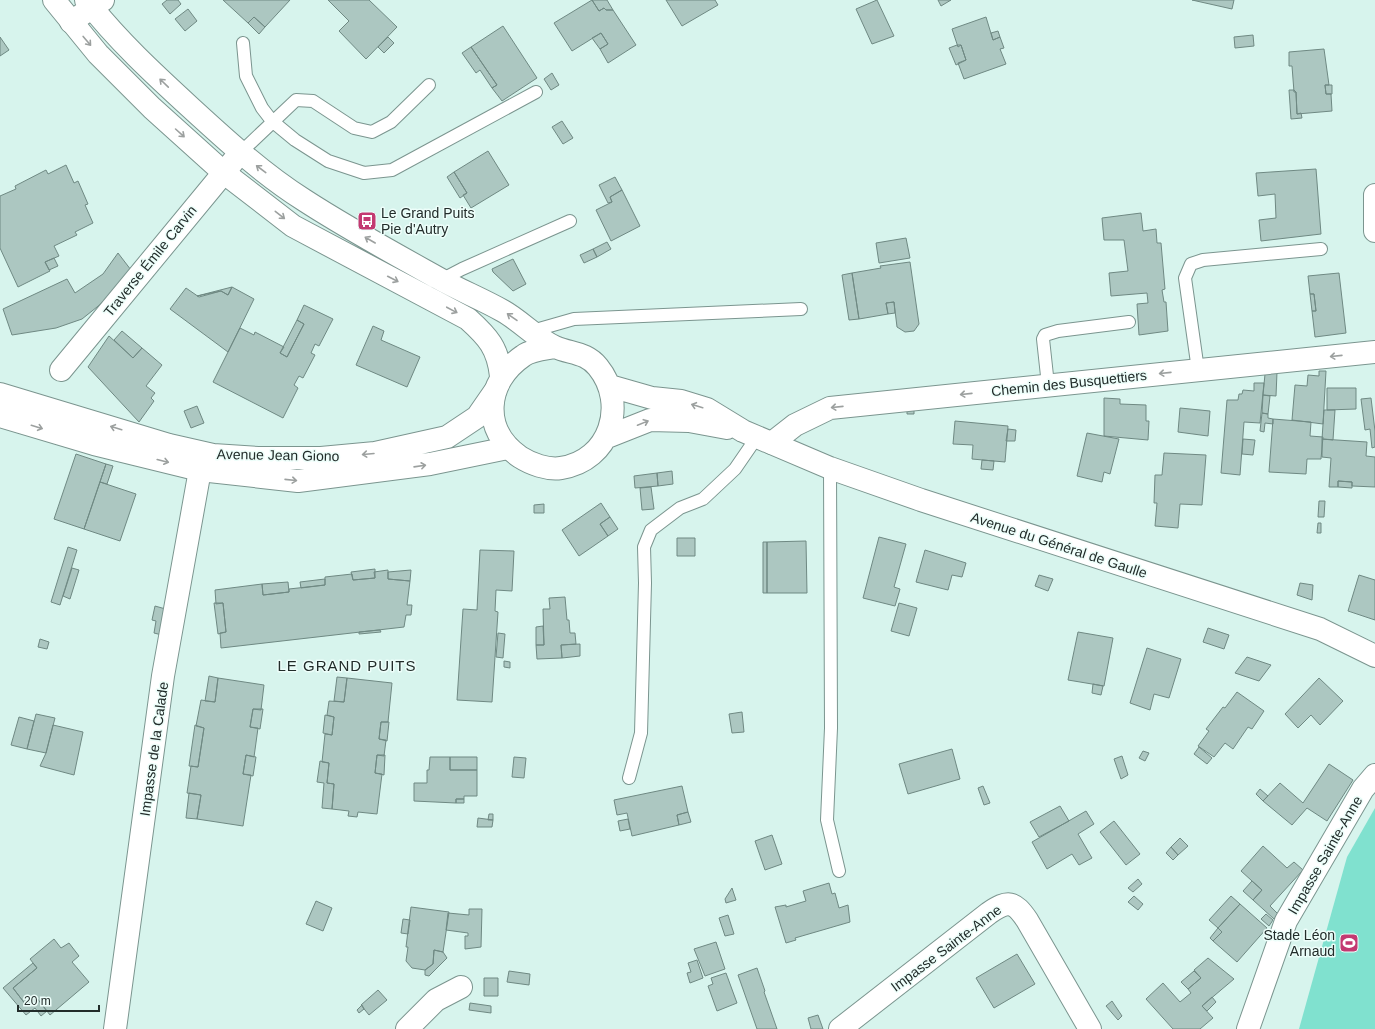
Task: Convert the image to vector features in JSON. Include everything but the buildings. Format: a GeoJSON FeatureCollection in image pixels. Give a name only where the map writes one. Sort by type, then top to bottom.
{"type":"FeatureCollection","features":[{"type":"Feature","properties":{"kind":"street"},"geometry":{"type":"LineString","coordinates":[[54,0],[71,22],[98,54],[152,108],[223,172],[294,226],[468,319],[487,336],[499,360],[498,384],[492,411],[497,431],[508,448],[532,465],[560,468],[588,458],[607,437],[614,412],[610,386],[597,366],[578,352],[555,347],[504,312],[441,280],[302,199],[240,153],[124,44],[94,2],[71,22]]}},
{"type":"Feature","properties":{"kind":"street","name":"Traverse Émile Carvin"},"geometry":{"type":"LineString","coordinates":[[61,370],[240,153]]}},
{"type":"Feature","properties":{"kind":"street"},"geometry":{"type":"LineString","coordinates":[[1375,195],[1375,231]]}},
{"type":"Feature","properties":{"kind":"street"},"geometry":{"type":"LineString","coordinates":[[498,384],[524,354],[555,347]]}},
{"type":"Feature","properties":{"kind":"street","name":"Chemin des Busquettiers"},"geometry":{"type":"LineString","coordinates":[[758,437],[795,425],[830,408],[1375,352]]}},
{"type":"Feature","properties":{"kind":"street","name":"Avenue Jean Giono"},"geometry":{"type":"LineString","coordinates":[[0,394],[169,445],[213,455],[258,458],[321,458],[375,453],[447,437],[477,417],[498,384]]}},
{"type":"Feature","properties":{"kind":"street","name":"Avenue du Général de Gaulle"},"geometry":{"type":"LineString","coordinates":[[610,386],[652,398],[681,401],[707,409],[758,437],[830,468],[921,500],[1320,629],[1375,656]]}},
{"type":"Feature","properties":{"kind":"street","name":"Avenue du Général de Gaulle"},"geometry":{"type":"LineString","coordinates":[[607,437],[650,420],[689,421],[758,437]]}},
{"type":"Feature","properties":{"kind":"street","name":"Avenue Jean Giono"},"geometry":{"type":"LineString","coordinates":[[3,421],[200,470],[298,481],[430,464],[508,448]]}},
{"type":"Feature","properties":{"kind":"street","name":"Impasse de la Calade"},"geometry":{"type":"LineString","coordinates":[[116,1029],[163,676],[200,470]]}},
{"type":"Feature","properties":{"kind":"street","name":"Impasse Sainte-Anne"},"geometry":{"type":"LineString","coordinates":[[1248,1029],[1286,921],[1364,789],[1375,775]]}},
{"type":"Feature","properties":{"kind":"street","name":"Impasse Sainte-Anne"},"geometry":{"type":"LineString","coordinates":[[840,1029],[989,913],[1002,904],[1009,904],[1020,909],[1090,1029]]}},
{"type":"Feature","properties":{"kind":"street"},"geometry":{"type":"LineString","coordinates":[[407,1029],[436,1000],[461,987]]}},
{"type":"Feature","properties":{"kind":"lane"},"geometry":{"type":"LineString","coordinates":[[243,43],[246,76],[262,108],[272,121],[295,140],[328,161],[364,173],[392,170],[536,92]]}},
{"type":"Feature","properties":{"kind":"lane"},"geometry":{"type":"LineString","coordinates":[[240,153],[272,121],[296,100],[312,101],[354,128],[372,132],[391,122],[428,85]]}},
{"type":"Feature","properties":{"kind":"lane"},"geometry":{"type":"LineString","coordinates":[[417,292],[462,269],[570,221]]}},
{"type":"Feature","properties":{"kind":"lane"},"geometry":{"type":"LineString","coordinates":[[1198,370],[1185,278],[1191,264],[1204,260],[1321,249]]}},
{"type":"Feature","properties":{"kind":"lane"},"geometry":{"type":"LineString","coordinates":[[532,330],[574,319],[801,308]]}},
{"type":"Feature","properties":{"kind":"lane"},"geometry":{"type":"LineString","coordinates":[[1048,385],[1042,339],[1045,335],[1058,331],[1129,322]]}},
{"type":"Feature","properties":{"kind":"lane"},"geometry":{"type":"LineString","coordinates":[[629,778],[641,733],[645,583],[644,547],[651,530],[680,508],[703,499],[735,469],[758,437]]}},
{"type":"Feature","properties":{"kind":"lane"},"geometry":{"type":"LineString","coordinates":[[830,468],[831,720],[827,820],[840,871]]}},
{"type":"Feature","properties":{"kind":"green space","name":"Stade Léon Arnaud"},"geometry":{"type":"Polygon","coordinates":[[[1375,808],[1375,1029],[1299,1029],[1347,857],[1375,808]]]}},
{"type":"Feature","properties":{"kind":"place","name":"Le Grand Puits Pie d'Autry"},"geometry":{"type":"Point","coordinates":[367,221]}},
{"type":"Feature","properties":{"kind":"place","name":"Stade Léon Arnaud"},"geometry":{"type":"Point","coordinates":[1349,943]}},
{"type":"Feature","properties":{"kind":"district","name":"LE GRAND PUITS"},"geometry":{"type":"Point","coordinates":[347,666]}}]}
